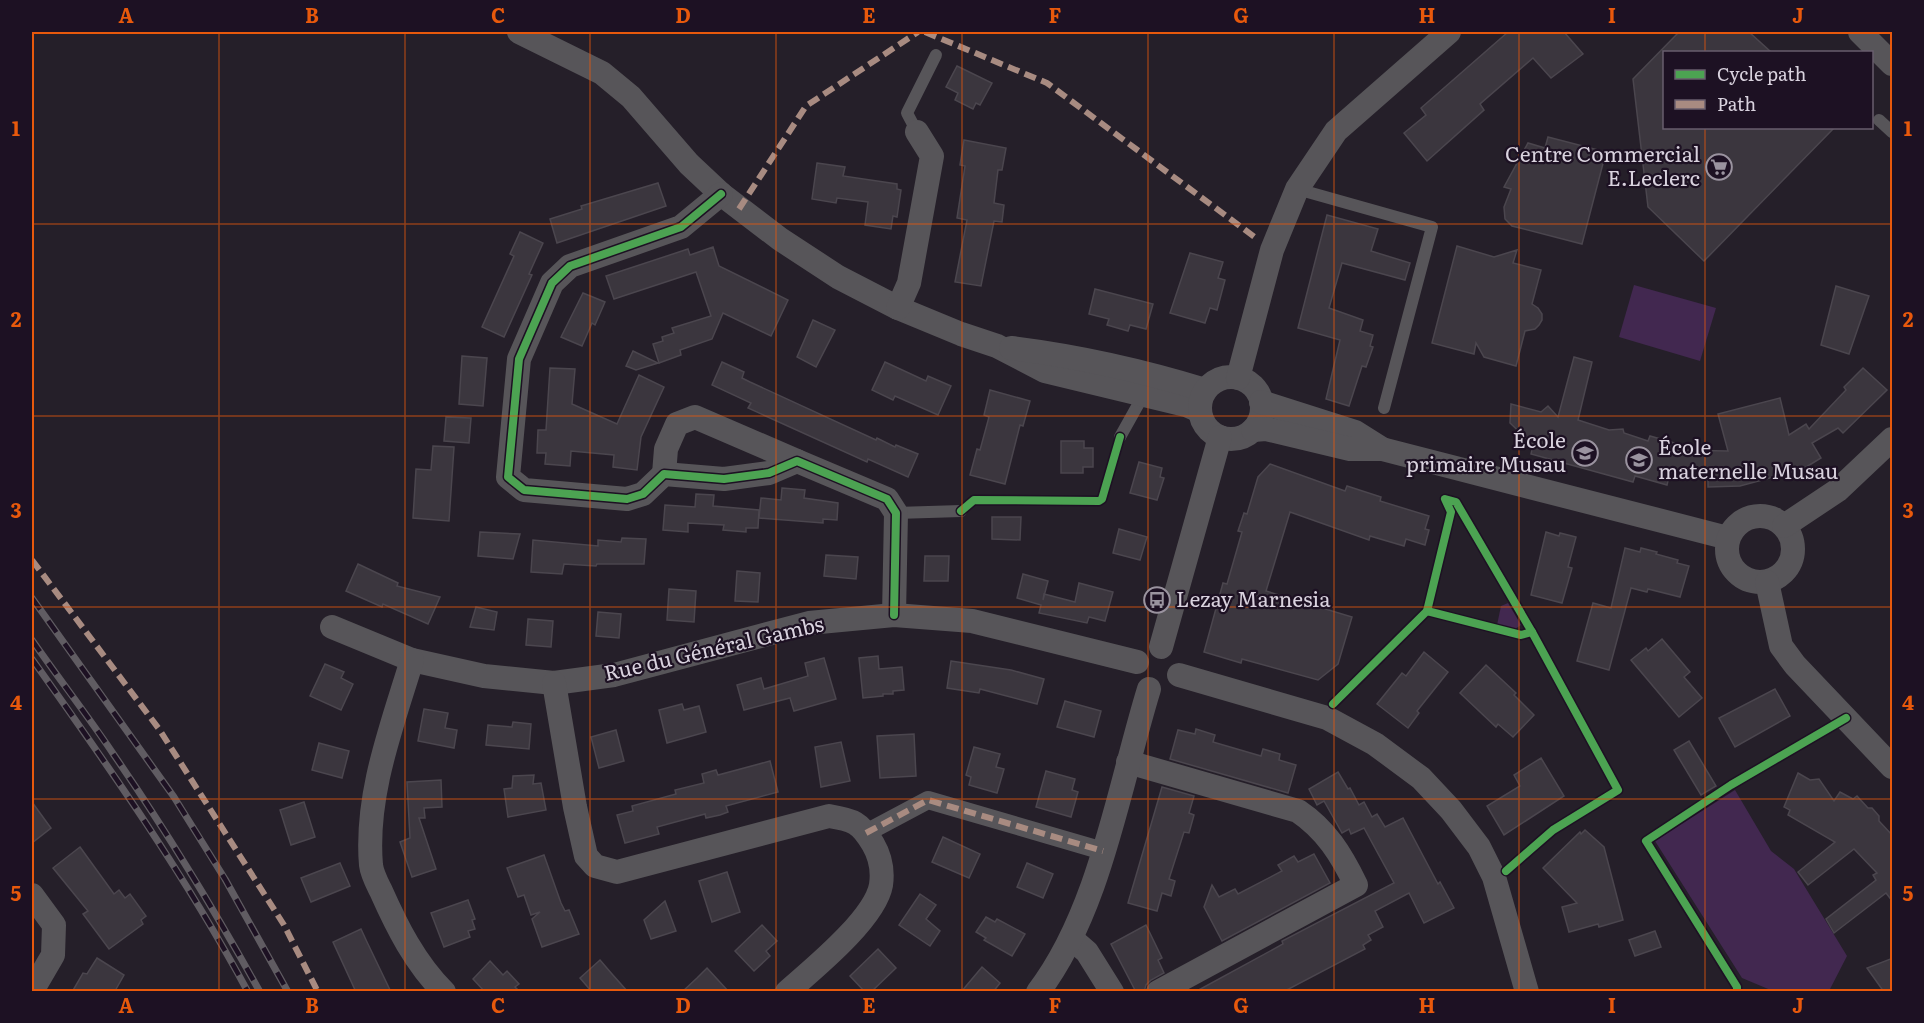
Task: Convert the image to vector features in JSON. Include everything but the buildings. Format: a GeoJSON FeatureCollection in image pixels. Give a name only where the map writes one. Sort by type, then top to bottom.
{"type":"FeatureCollection","features":[{"type":"Feature","properties":{"kind":"street"},"geometry":{"type":"LineString","coordinates":[[519,32],[590,66],[622,88],[684,159],[721,194],[773,234],[838,277],[898,308],[997,346],[1045,371],[1150,386],[1203,400]]}},
{"type":"Feature","properties":{"kind":"street"},"geometry":{"type":"LineString","coordinates":[[1238,378],[1272,250],[1297,189],[1336,131],[1449,32]]}},
{"type":"Feature","properties":{"kind":"street"},"geometry":{"type":"LineString","coordinates":[[1860,32],[1893,64]]}},
{"type":"Feature","properties":{"kind":"street"},"geometry":{"type":"LineString","coordinates":[[898,308],[909,283],[932,156],[918,132]]}},
{"type":"Feature","properties":{"kind":"street"},"geometry":{"type":"LineString","coordinates":[[721,194],[681,227],[570,266],[552,284],[519,359],[508,477],[524,490],[627,499],[643,494],[664,474],[666,449],[677,424],[695,417],[887,499],[896,513],[894,615]]}},
{"type":"Feature","properties":{"kind":"street"},"geometry":{"type":"LineString","coordinates":[[1253,430],[1259,422],[1261,402],[1253,387],[1238,378],[1220,379],[1203,400],[1201,417],[1208,429],[1220,437],[1238,438],[1253,430],[1266,429],[1350,449],[1382,449],[1728,538]]}},
{"type":"Feature","properties":{"kind":"street"},"geometry":{"type":"LineString","coordinates":[[1261,402],[1355,432],[1382,449]]}},
{"type":"Feature","properties":{"kind":"street"},"geometry":{"type":"LineString","coordinates":[[1161,647],[1220,437]]}},
{"type":"Feature","properties":{"kind":"street"},"geometry":{"type":"LineString","coordinates":[[1784,526],[1838,490],[1893,439]]}},
{"type":"Feature","properties":{"kind":"street"},"geometry":{"type":"LineString","coordinates":[[664,474],[724,479],[769,473],[796,461]]}},
{"type":"Feature","properties":{"kind":"street"},"geometry":{"type":"LineString","coordinates":[[1752,516],[1775,519],[1784,526],[1793,544],[1790,564],[1776,579],[1757,583],[1738,575],[1727,558],[1728,538],[1733,528],[1752,516]]}},
{"type":"Feature","properties":{"kind":"street"},"geometry":{"type":"LineString","coordinates":[[1767,582],[1781,646],[1795,665],[1893,766]]}},
{"type":"Feature","properties":{"kind":"street","name":"Rue du Général Gambs"},"geometry":{"type":"LineString","coordinates":[[332,627],[412,660],[484,676],[554,683],[614,675],[809,623],[894,615],[972,621],[1137,662]]}},
{"type":"Feature","properties":{"kind":"street"},"geometry":{"type":"LineString","coordinates":[[1155,646],[1161,647],[1168,649],[1178,660],[1179,675],[1170,686],[1164,689],[1149,689],[1139,681],[1137,662],[1143,651],[1155,646]]}},
{"type":"Feature","properties":{"kind":"street"},"geometry":{"type":"LineString","coordinates":[[412,660],[380,765],[371,828],[371,868],[406,943],[432,980],[444,992]]}},
{"type":"Feature","properties":{"kind":"street"},"geometry":{"type":"LineString","coordinates":[[1179,675],[1327,718],[1375,744],[1421,778],[1451,810],[1479,848],[1494,877],[1527,992]]}},
{"type":"Feature","properties":{"kind":"street"},"geometry":{"type":"LineString","coordinates":[[554,683],[575,807],[586,856],[594,866],[617,872],[829,816],[851,820],[866,833],[876,849],[882,867],[881,886],[862,922],[787,992]]}},
{"type":"Feature","properties":{"kind":"street"},"geometry":{"type":"LineString","coordinates":[[1038,992],[1052,974],[1072,939],[1103,851],[1149,689]]}},
{"type":"Feature","properties":{"kind":"street"},"geometry":{"type":"LineString","coordinates":[[1128,762],[1298,811],[1316,824],[1343,859],[1356,885],[1158,992]]}},
{"type":"Feature","properties":{"kind":"street"},"geometry":{"type":"LineString","coordinates":[[866,833],[928,800],[1103,851]]}},
{"type":"Feature","properties":{"kind":"street"},"geometry":{"type":"LineString","coordinates":[[32,895],[54,925],[53,955],[32,991]]}},
{"type":"Feature","properties":{"kind":"street"},"geometry":{"type":"LineString","coordinates":[[1072,939],[1088,952],[1112,992]]}},
{"type":"Feature","properties":{"kind":"lane"},"geometry":{"type":"LineString","coordinates":[[918,132],[907,113],[936,55]]}},
{"type":"Feature","properties":{"kind":"lane"},"geometry":{"type":"LineString","coordinates":[[1879,120],[1893,132]]}},
{"type":"Feature","properties":{"kind":"lane"},"geometry":{"type":"LineString","coordinates":[[1297,189],[1432,227],[1384,408]]}},
{"type":"Feature","properties":{"kind":"lane"},"geometry":{"type":"LineString","coordinates":[[1120,437],[1150,386]]}},
{"type":"Feature","properties":{"kind":"lane"},"geometry":{"type":"LineString","coordinates":[[896,513],[961,511]]}},
{"type":"Feature","properties":{"kind":"shaded area"},"geometry":{"type":"Polygon","coordinates":[[[1634,285],[1716,308],[1700,361],[1619,337],[1634,285]]]}},
{"type":"Feature","properties":{"kind":"shaded area"},"geometry":{"type":"Polygon","coordinates":[[[1508,603],[1521,625],[1515,629],[1497,625],[1501,606],[1508,603]]]}},
{"type":"Feature","properties":{"kind":"shaded area"},"geometry":{"type":"Polygon","coordinates":[[[1735,790],[1771,851],[1794,869],[1847,956],[1829,991],[1773,991],[1742,978],[1655,841],[1735,790]]]}},
{"type":"Feature","properties":{"kind":"railway"},"geometry":{"type":"LineString","coordinates":[[32,598],[174,797],[225,879],[288,992]]}},
{"type":"Feature","properties":{"kind":"railway"},"geometry":{"type":"LineString","coordinates":[[32,640],[153,813],[260,992]]}},
{"type":"Feature","properties":{"kind":"railway"},"geometry":{"type":"LineString","coordinates":[[32,659],[118,781],[172,864],[248,992]]}},
{"type":"Feature","properties":{"kind":"marked path"},"geometry":{"type":"LineString","coordinates":[[739,209],[806,106],[918,32]]}},
{"type":"Feature","properties":{"kind":"marked path"},"geometry":{"type":"LineString","coordinates":[[925,32],[1047,83],[1256,238]]}},
{"type":"Feature","properties":{"kind":"marked path"},"geometry":{"type":"LineString","coordinates":[[32,560],[159,729],[284,925],[318,992]]}},
{"type":"Feature","properties":{"kind":"marked path"},"geometry":{"type":"LineString","coordinates":[[866,833],[928,800],[1103,851]]}},
{"type":"Feature","properties":{"kind":"cycle path"},"geometry":{"type":"LineString","coordinates":[[721,194],[681,227],[570,266],[552,283],[519,359],[508,477],[524,490],[627,499],[643,494],[664,474],[724,479],[769,473],[797,461],[887,499],[896,513],[894,615]]}},
{"type":"Feature","properties":{"kind":"cycle path"},"geometry":{"type":"LineString","coordinates":[[961,511],[974,500],[1099,501],[1102,499],[1120,437]]}},
{"type":"Feature","properties":{"kind":"cycle path"},"geometry":{"type":"LineString","coordinates":[[1427,611],[1451,512],[1445,499],[1456,502],[1532,632],[1618,790],[1553,830],[1506,871]]}},
{"type":"Feature","properties":{"kind":"cycle path"},"geometry":{"type":"LineString","coordinates":[[1333,704],[1427,611],[1521,635],[1532,632]]}},
{"type":"Feature","properties":{"kind":"cycle path"},"geometry":{"type":"LineString","coordinates":[[1737,992],[1737,987],[1646,841],[1731,785],[1846,718]]}},
{"type":"Feature","properties":{"kind":"place","name":"Centre Commercial E.Leclerc"},"geometry":{"type":"Point","coordinates":[1719,167]}},
{"type":"Feature","properties":{"kind":"place","name":"École primaire Musau"},"geometry":{"type":"Point","coordinates":[1585,453]}},
{"type":"Feature","properties":{"kind":"place","name":"École maternelle Musau"},"geometry":{"type":"Point","coordinates":[1639,460]}},
{"type":"Feature","properties":{"kind":"place","name":"Lezay Marnesia"},"geometry":{"type":"Point","coordinates":[1157,600]}}]}
